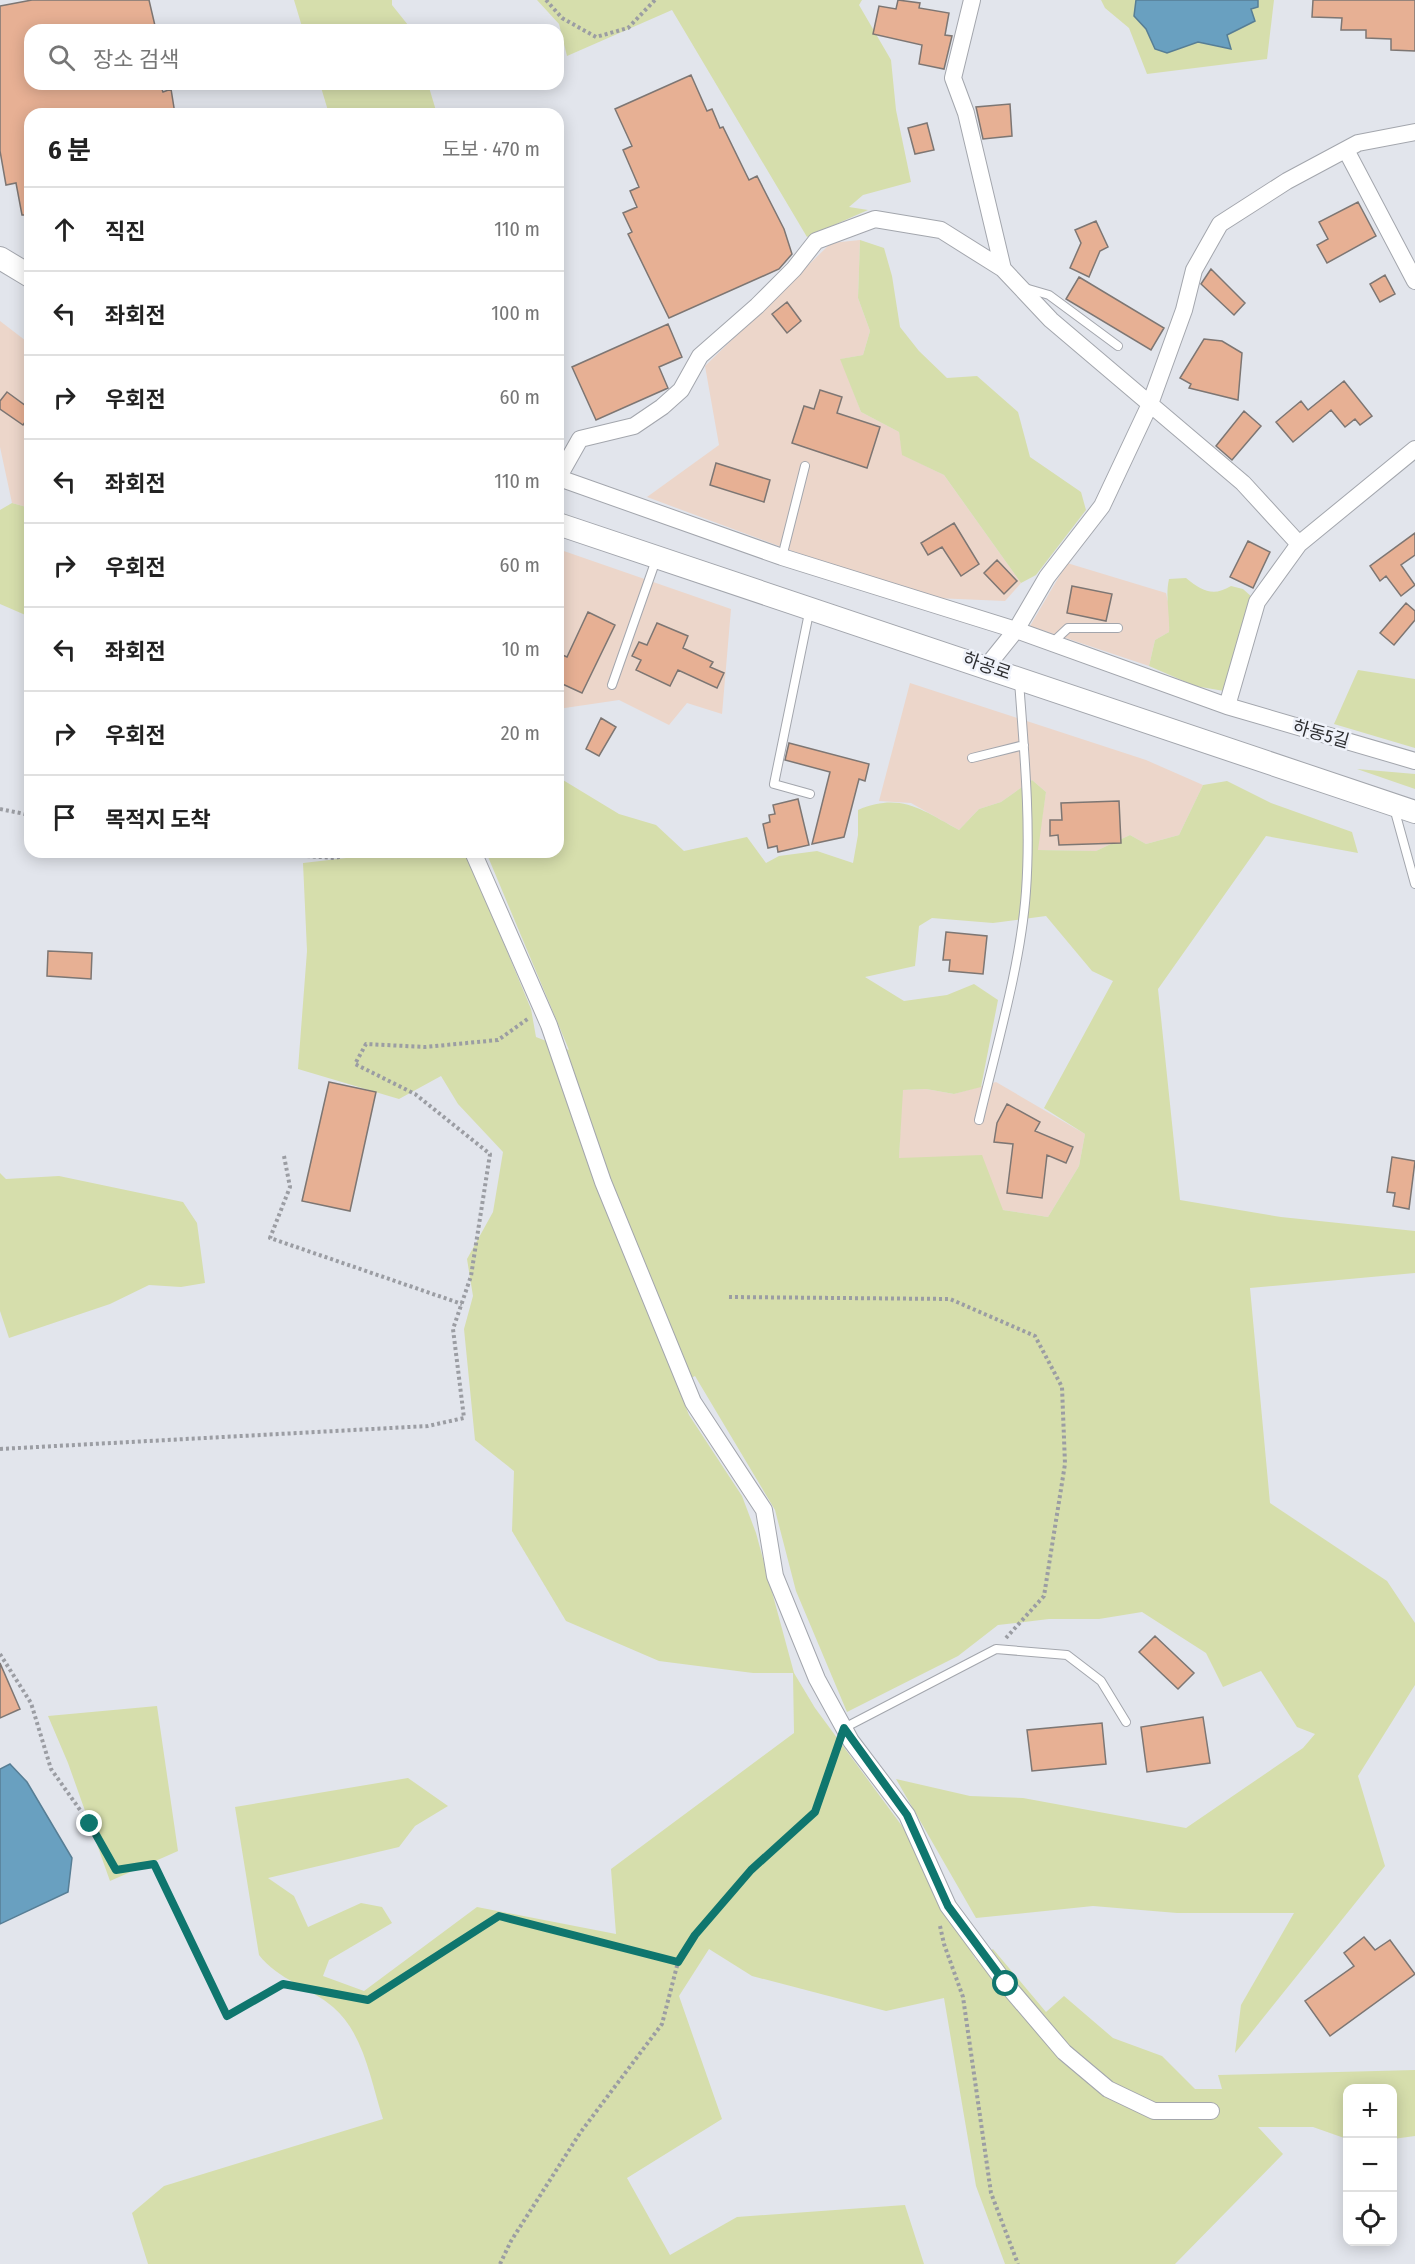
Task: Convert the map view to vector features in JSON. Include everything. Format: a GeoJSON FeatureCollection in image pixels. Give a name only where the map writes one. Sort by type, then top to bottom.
{"type":"FeatureCollection","features":[{"type":"Feature","properties":{"kind":"main road"},"geometry":{"type":"LineString","coordinates":[[0,258],[24,272]]}},
{"type":"Feature","properties":{"kind":"main road","name":"하공로"},"geometry":{"type":"LineString","coordinates":[[564,526],[987,666],[1415,812]]}},
{"type":"Feature","properties":{"kind":"street"},"geometry":{"type":"LineString","coordinates":[[972,0],[953,78],[966,113],[1003,269]]}},
{"type":"Feature","properties":{"kind":"street"},"geometry":{"type":"LineString","coordinates":[[987,666],[1016,630],[1047,577],[1102,506],[1150,404],[1184,310],[1194,270],[1220,224],[1287,181],[1358,143],[1415,132]]}},
{"type":"Feature","properties":{"kind":"street"},"geometry":{"type":"LineString","coordinates":[[1346,150],[1415,281]]}},
{"type":"Feature","properties":{"kind":"street"},"geometry":{"type":"LineString","coordinates":[[564,467],[580,439],[634,426],[681,390],[700,356],[772,292],[816,241],[876,219],[941,230],[1003,269],[1051,321],[1243,483],[1299,544]]}},
{"type":"Feature","properties":{"kind":"street"},"geometry":{"type":"LineString","coordinates":[[1227,706],[1257,602],[1299,544],[1415,449]]}},
{"type":"Feature","properties":{"kind":"street","name":"하동5길"},"geometry":{"type":"LineString","coordinates":[[564,480],[782,557],[1016,630],[1227,706],[1415,760]]}},
{"type":"Feature","properties":{"kind":"street"},"geometry":{"type":"LineString","coordinates":[[476,858],[542,1009],[603,1182],[693,1402],[764,1510],[775,1576],[817,1679],[844,1728],[907,1815],[948,1906],[1006,1984],[1064,2052],[1108,2089],[1154,2111],[1211,2111]]}},
{"type":"Feature","properties":{"kind":"lane"},"geometry":{"type":"LineString","coordinates":[[1019,286],[1049,295],[1118,346]]}},
{"type":"Feature","properties":{"kind":"lane"},"geometry":{"type":"LineString","coordinates":[[782,557],[806,466]]}},
{"type":"Feature","properties":{"kind":"lane"},"geometry":{"type":"LineString","coordinates":[[612,685],[657,557]]}},
{"type":"Feature","properties":{"kind":"lane"},"geometry":{"type":"LineString","coordinates":[[810,608],[774,784],[810,794]]}},
{"type":"Feature","properties":{"kind":"lane"},"geometry":{"type":"LineString","coordinates":[[1051,644],[1068,628],[1118,628]]}},
{"type":"Feature","properties":{"kind":"lane"},"geometry":{"type":"LineString","coordinates":[[979,1120],[1011,983],[1026,892],[1024,745],[1019,677]]}},
{"type":"Feature","properties":{"kind":"lane"},"geometry":{"type":"LineString","coordinates":[[972,758],[1024,745]]}},
{"type":"Feature","properties":{"kind":"lane"},"geometry":{"type":"LineString","coordinates":[[1393,804],[1415,884]]}},
{"type":"Feature","properties":{"kind":"lane"},"geometry":{"type":"LineString","coordinates":[[844,1728],[996,1649],[1067,1655],[1101,1681],[1126,1722]]}},
{"type":"Feature","properties":{"kind":"path"},"geometry":{"type":"LineString","coordinates":[[546,0],[562,18],[596,37],[628,28],[655,0]]}},
{"type":"Feature","properties":{"kind":"path"},"geometry":{"type":"LineString","coordinates":[[0,809],[24,813]]}},
{"type":"Feature","properties":{"kind":"path"},"geometry":{"type":"LineString","coordinates":[[0,1449],[428,1426],[464,1418],[453,1329],[471,1276],[490,1154],[416,1094],[355,1064],[366,1044],[425,1047],[498,1040],[542,1009]]}},
{"type":"Feature","properties":{"kind":"path"},"geometry":{"type":"LineString","coordinates":[[284,1156],[290,1187],[270,1238],[462,1304]]}},
{"type":"Feature","properties":{"kind":"path"},"geometry":{"type":"LineString","coordinates":[[729,1297],[950,1299],[1035,1336],[1062,1387],[1065,1464],[1044,1596],[996,1649]]}},
{"type":"Feature","properties":{"kind":"path"},"geometry":{"type":"LineString","coordinates":[[0,1654],[31,1703],[51,1769],[90,1824],[116,1870],[154,1864],[227,2016],[283,1984],[368,2000],[499,1916],[678,1962]]}},
{"type":"Feature","properties":{"kind":"path"},"geometry":{"type":"LineString","coordinates":[[500,2264],[511,2241],[580,2133],[662,2024],[678,1962],[695,1935],[751,1870],[815,1812],[844,1728]]}},
{"type":"Feature","properties":{"kind":"path"},"geometry":{"type":"LineString","coordinates":[[940,1923],[944,1944],[963,1997],[991,2193],[1018,2264]]}},
{"type":"Feature","properties":{"kind":"shaded area"},"geometry":{"type":"Polygon","coordinates":[[[860,240],[858,298],[870,331],[863,355],[841,359],[861,412],[899,432],[903,455],[944,475],[1021,583],[1005,601],[935,598],[795,552],[647,497],[719,445],[705,366],[831,243],[860,240]]]}},
{"type":"Feature","properties":{"kind":"shaded area"},"geometry":{"type":"Polygon","coordinates":[[[0,321],[24,339],[24,506],[12,503],[0,447],[0,321]]]}},
{"type":"Feature","properties":{"kind":"shaded area"},"geometry":{"type":"Polygon","coordinates":[[[564,551],[731,609],[722,714],[687,703],[669,725],[619,700],[564,708],[564,551]]]}},
{"type":"Feature","properties":{"kind":"shaded area"},"geometry":{"type":"Polygon","coordinates":[[[1067,563],[1166,593],[1170,611],[1169,632],[1155,640],[1149,666],[1030,626],[1067,563]]]}},
{"type":"Feature","properties":{"kind":"shaded area"},"geometry":{"type":"Polygon","coordinates":[[[910,683],[1146,760],[1203,785],[1179,835],[1146,844],[1130,835],[1096,851],[1037,850],[1046,792],[1032,780],[1001,802],[979,809],[959,830],[911,803],[879,801],[910,683]]]}},
{"type":"Feature","properties":{"kind":"shaded area"},"geometry":{"type":"Polygon","coordinates":[[[996,1082],[1085,1134],[1079,1166],[1048,1217],[1003,1210],[899,1158],[902,1090],[926,1089],[954,1094],[996,1082]]]}},
{"type":"Feature","properties":{"kind":"green space"},"geometry":{"type":"Polygon","coordinates":[[[294,0],[392,0],[392,5],[407,24],[301,24],[294,0]]]}},
{"type":"Feature","properties":{"kind":"green space"},"geometry":{"type":"Polygon","coordinates":[[[537,0],[862,0],[859,5],[891,60],[896,110],[911,182],[863,195],[849,207],[868,210],[807,237],[672,10],[567,56],[564,44],[564,24],[559,24],[537,0]]]}},
{"type":"Feature","properties":{"kind":"green space"},"geometry":{"type":"Polygon","coordinates":[[[1101,0],[1274,0],[1267,59],[1147,74],[1129,28],[1105,8],[1101,0]]]}},
{"type":"Feature","properties":{"kind":"green space"},"geometry":{"type":"Polygon","coordinates":[[[322,90],[430,90],[435,108],[327,108],[322,90]]]}},
{"type":"Feature","properties":{"kind":"green space"},"geometry":{"type":"Polygon","coordinates":[[[860,240],[884,248],[892,276],[900,327],[919,351],[947,378],[977,376],[1018,412],[1030,457],[1081,492],[1086,510],[1036,575],[1021,583],[944,475],[902,455],[899,432],[861,412],[840,359],[863,355],[870,331],[858,298],[860,240]]]}},
{"type":"Feature","properties":{"kind":"green space"},"geometry":{"type":"Polygon","coordinates":[[[12,503],[24,506],[24,614],[0,604],[0,510],[12,503]]]}},
{"type":"Feature","properties":{"kind":"green space"},"geometry":{"type":"Polygon","coordinates":[[[1186,578],[1208,591],[1219,591],[1231,586],[1243,589],[1253,598],[1224,691],[1195,686],[1149,666],[1155,640],[1169,632],[1167,592],[1169,579],[1186,578]]]}},
{"type":"Feature","properties":{"kind":"green space"},"geometry":{"type":"Polygon","coordinates":[[[1358,670],[1415,679],[1415,748],[1334,724],[1358,670]]]}},
{"type":"Feature","properties":{"kind":"green space"},"geometry":{"type":"Polygon","coordinates":[[[1357,769],[1415,774],[1415,789],[1357,769]]]}},
{"type":"Feature","properties":{"kind":"green space"},"geometry":{"type":"Polygon","coordinates":[[[1032,780],[1046,792],[1038,850],[1096,851],[1130,835],[1146,844],[1179,835],[1203,785],[1227,781],[1271,803],[1352,832],[1358,853],[1266,836],[1158,989],[1180,1200],[1281,1217],[1415,1231],[1415,1273],[1250,1288],[1270,1503],[1387,1581],[1415,1623],[1415,1685],[1358,1776],[1385,1866],[1235,2053],[1241,2005],[1294,1913],[1177,1913],[1093,1906],[976,1918],[896,1779],[970,1796],[1023,1798],[1186,1828],[1303,1748],[1315,1734],[1297,1727],[1261,1671],[1223,1687],[1206,1653],[1142,1612],[1099,1619],[1049,1619],[998,1625],[958,1656],[847,1712],[796,1591],[775,1510],[695,1376],[677,1385],[689,1415],[742,1496],[756,1533],[794,1673],[815,1708],[902,1826],[976,1960],[993,1949],[1046,2012],[1064,1996],[1113,2038],[1162,2056],[1195,2089],[1222,2089],[1218,2075],[1415,2070],[1415,2136],[1397,2138],[1397,2084],[1343,2084],[1343,2138],[1313,2127],[1258,2127],[1283,2154],[1175,2264],[1005,2264],[976,2186],[944,1998],[886,2011],[752,1976],[709,1949],[679,1996],[722,2119],[627,2178],[670,2255],[737,2217],[905,2205],[924,2264],[148,2264],[132,2213],[164,2186],[383,2119],[365,2059],[344,2018],[324,2000],[275,1971],[259,1955],[235,1807],[408,1778],[448,1806],[415,1826],[399,1847],[268,1878],[294,1896],[308,1927],[361,1903],[382,1907],[392,1923],[329,1960],[323,1976],[364,1991],[477,1907],[616,1934],[611,1869],[794,1733],[793,1673],[753,1673],[659,1661],[566,1621],[512,1531],[514,1471],[475,1440],[464,1329],[473,1296],[467,1259],[493,1212],[503,1152],[458,1104],[441,1076],[399,1099],[298,1069],[307,951],[303,863],[346,858],[468,858],[531,1009],[536,1037],[569,1050],[489,858],[564,858],[564,781],[619,814],[656,825],[684,851],[747,837],[766,863],[779,856],[817,851],[853,863],[858,835],[858,810],[873,805],[899,803],[911,806],[959,830],[979,809],[1001,802],[1032,780]],[[1046,916],[993,923],[932,918],[919,926],[915,966],[865,977],[904,1001],[947,995],[974,984],[998,1000],[981,1087],[954,1094],[926,1089],[903,1090],[899,1158],[982,1155],[1003,1210],[1048,1217],[1079,1166],[1085,1134],[1044,1108],[1113,981],[1092,971],[1046,916]]]}},
{"type":"Feature","properties":{"kind":"green space"},"geometry":{"type":"Polygon","coordinates":[[[0,1173],[6,1179],[59,1176],[183,1202],[197,1223],[205,1283],[181,1287],[149,1285],[110,1304],[9,1338],[0,1311],[0,1173]]]}},
{"type":"Feature","properties":{"kind":"green space"},"geometry":{"type":"Polygon","coordinates":[[[157,1706],[178,1851],[110,1881],[68,1763],[48,1716],[157,1706]]]}},
{"type":"Feature","properties":{"kind":"water"},"geometry":{"type":"Polygon","coordinates":[[[1136,0],[1258,0],[1258,7],[1251,9],[1255,21],[1227,35],[1231,49],[1198,42],[1167,53],[1155,49],[1146,29],[1134,16],[1136,0]]]}},
{"type":"Feature","properties":{"kind":"water"},"geometry":{"type":"Polygon","coordinates":[[[10,1764],[27,1782],[72,1858],[68,1892],[0,1924],[0,1769],[10,1764]]]}},
{"type":"Feature","properties":{"kind":"building"},"geometry":{"type":"Polygon","coordinates":[[[32,0],[149,0],[155,24],[24,24],[24,90],[162,90],[163,92],[171,90],[174,108],[24,108],[24,215],[22,215],[16,183],[6,185],[0,151],[0,6],[32,0]]]}},
{"type":"Feature","properties":{"kind":"building"},"geometry":{"type":"Polygon","coordinates":[[[898,0],[920,3],[919,8],[949,13],[945,35],[952,36],[944,69],[919,64],[922,45],[873,34],[879,6],[896,9],[898,0]]]}},
{"type":"Feature","properties":{"kind":"building"},"geometry":{"type":"Polygon","coordinates":[[[1313,0],[1415,0],[1415,51],[1391,50],[1391,39],[1366,38],[1366,30],[1341,30],[1342,18],[1312,17],[1313,0]]]}},
{"type":"Feature","properties":{"kind":"building"},"geometry":{"type":"Polygon","coordinates":[[[691,75],[707,111],[712,109],[720,128],[723,127],[749,180],[757,176],[784,229],[792,254],[779,269],[669,318],[628,234],[632,232],[623,213],[637,207],[630,191],[639,187],[623,150],[632,146],[615,109],[691,75]]]}},
{"type":"Feature","properties":{"kind":"building"},"geometry":{"type":"Polygon","coordinates":[[[1010,104],[1012,136],[983,139],[976,107],[1010,104]]]}},
{"type":"Feature","properties":{"kind":"building"},"geometry":{"type":"Polygon","coordinates":[[[927,123],[934,150],[915,154],[908,128],[927,123]]]}},
{"type":"Feature","properties":{"kind":"building"},"geometry":{"type":"Polygon","coordinates":[[[1358,202],[1376,236],[1327,263],[1317,245],[1328,239],[1319,222],[1358,202]]]}},
{"type":"Feature","properties":{"kind":"building"},"geometry":{"type":"Polygon","coordinates":[[[1096,221],[1108,247],[1100,251],[1089,277],[1070,268],[1081,243],[1075,230],[1096,221]]]}},
{"type":"Feature","properties":{"kind":"building"},"geometry":{"type":"Polygon","coordinates":[[[1211,269],[1245,303],[1234,315],[1201,284],[1211,269]]]}},
{"type":"Feature","properties":{"kind":"building"},"geometry":{"type":"Polygon","coordinates":[[[1385,275],[1395,294],[1380,302],[1370,284],[1385,275]]]}},
{"type":"Feature","properties":{"kind":"building"},"geometry":{"type":"Polygon","coordinates":[[[1079,277],[1164,328],[1151,350],[1066,299],[1079,277]]]}},
{"type":"Feature","properties":{"kind":"building"},"geometry":{"type":"Polygon","coordinates":[[[787,302],[801,321],[787,333],[772,314],[787,302]]]}},
{"type":"Feature","properties":{"kind":"building"},"geometry":{"type":"Polygon","coordinates":[[[668,324],[682,357],[659,367],[668,388],[596,420],[572,367],[668,324]]]}},
{"type":"Feature","properties":{"kind":"building"},"geometry":{"type":"Polygon","coordinates":[[[1204,339],[1222,341],[1242,353],[1238,400],[1189,388],[1191,384],[1180,378],[1204,339]]]}},
{"type":"Feature","properties":{"kind":"building"},"geometry":{"type":"Polygon","coordinates":[[[1344,381],[1372,416],[1360,425],[1355,419],[1345,427],[1331,410],[1293,442],[1276,422],[1301,401],[1308,410],[1344,381]]]}},
{"type":"Feature","properties":{"kind":"building"},"geometry":{"type":"Polygon","coordinates":[[[820,390],[842,397],[837,413],[880,427],[867,468],[792,443],[804,406],[814,409],[820,390]]]}},
{"type":"Feature","properties":{"kind":"building"},"geometry":{"type":"Polygon","coordinates":[[[7,392],[24,405],[23,425],[0,409],[0,401],[7,392]]]}},
{"type":"Feature","properties":{"kind":"building"},"geometry":{"type":"Polygon","coordinates":[[[1244,411],[1261,426],[1232,460],[1216,446],[1244,411]]]}},
{"type":"Feature","properties":{"kind":"building"},"geometry":{"type":"Polygon","coordinates":[[[716,463],[770,480],[764,502],[710,485],[716,463]]]}},
{"type":"Feature","properties":{"kind":"building"},"geometry":{"type":"Polygon","coordinates":[[[954,523],[979,564],[961,576],[942,547],[928,555],[921,543],[954,523]]]}},
{"type":"Feature","properties":{"kind":"building"},"geometry":{"type":"Polygon","coordinates":[[[1415,533],[1415,555],[1401,565],[1415,585],[1401,596],[1386,576],[1380,581],[1370,566],[1415,533]]]}},
{"type":"Feature","properties":{"kind":"building"},"geometry":{"type":"Polygon","coordinates":[[[1248,541],[1270,552],[1253,588],[1230,577],[1248,541]]]}},
{"type":"Feature","properties":{"kind":"building"},"geometry":{"type":"Polygon","coordinates":[[[997,560],[1017,581],[1004,594],[984,573],[997,560]]]}},
{"type":"Feature","properties":{"kind":"building"},"geometry":{"type":"Polygon","coordinates":[[[1072,586],[1112,594],[1106,621],[1067,613],[1072,586]]]}},
{"type":"Feature","properties":{"kind":"building"},"geometry":{"type":"Polygon","coordinates":[[[1406,603],[1415,611],[1415,620],[1394,645],[1380,633],[1406,603]]]}},
{"type":"Feature","properties":{"kind":"building"},"geometry":{"type":"Polygon","coordinates":[[[588,612],[615,625],[582,693],[564,685],[564,656],[567,657],[588,612]]]}},
{"type":"Feature","properties":{"kind":"building"},"geometry":{"type":"Polygon","coordinates":[[[657,623],[688,636],[683,648],[713,662],[710,667],[724,673],[717,688],[678,670],[670,686],[636,670],[641,660],[632,656],[639,642],[647,645],[657,623]]]}},
{"type":"Feature","properties":{"kind":"building"},"geometry":{"type":"Polygon","coordinates":[[[601,718],[616,727],[599,756],[586,749],[601,718]]]}},
{"type":"Feature","properties":{"kind":"building"},"geometry":{"type":"Polygon","coordinates":[[[789,743],[869,764],[865,781],[859,779],[844,837],[812,844],[830,772],[785,760],[789,743]]]}},
{"type":"Feature","properties":{"kind":"building"},"geometry":{"type":"Polygon","coordinates":[[[798,799],[809,845],[778,852],[777,846],[768,848],[763,824],[770,822],[769,815],[775,814],[773,805],[798,799]]]}},
{"type":"Feature","properties":{"kind":"building"},"geometry":{"type":"Polygon","coordinates":[[[1119,801],[1121,843],[1059,845],[1058,835],[1050,836],[1050,820],[1062,820],[1061,803],[1119,801]]]}},
{"type":"Feature","properties":{"kind":"building"},"geometry":{"type":"Polygon","coordinates":[[[946,932],[987,936],[983,974],[949,971],[950,960],[943,960],[946,932]]]}},
{"type":"Feature","properties":{"kind":"building"},"geometry":{"type":"Polygon","coordinates":[[[48,951],[92,953],[91,979],[47,976],[48,951]]]}},
{"type":"Feature","properties":{"kind":"building"},"geometry":{"type":"Polygon","coordinates":[[[329,1082],[376,1092],[350,1211],[302,1201],[329,1082]]]}},
{"type":"Feature","properties":{"kind":"building"},"geometry":{"type":"Polygon","coordinates":[[[1007,1104],[1040,1122],[1035,1131],[1073,1147],[1066,1163],[1047,1155],[1042,1198],[1007,1193],[1013,1144],[994,1142],[997,1123],[1007,1104]]]}},
{"type":"Feature","properties":{"kind":"building"},"geometry":{"type":"Polygon","coordinates":[[[1392,1157],[1415,1161],[1409,1209],[1393,1206],[1395,1193],[1387,1192],[1392,1157]]]}},
{"type":"Feature","properties":{"kind":"building"},"geometry":{"type":"Polygon","coordinates":[[[1155,1636],[1194,1673],[1178,1689],[1139,1652],[1155,1636]]]}},
{"type":"Feature","properties":{"kind":"building"},"geometry":{"type":"Polygon","coordinates":[[[0,1663],[20,1709],[0,1718],[0,1663]]]}},
{"type":"Feature","properties":{"kind":"building"},"geometry":{"type":"Polygon","coordinates":[[[1203,1717],[1210,1763],[1147,1772],[1141,1727],[1203,1717]]]}},
{"type":"Feature","properties":{"kind":"building"},"geometry":{"type":"Polygon","coordinates":[[[1102,1723],[1106,1764],[1032,1771],[1027,1730],[1102,1723]]]}},
{"type":"Feature","properties":{"kind":"building"},"geometry":{"type":"Polygon","coordinates":[[[1364,1937],[1375,1950],[1390,1940],[1415,1974],[1330,2036],[1305,2001],[1354,1966],[1344,1953],[1364,1937]]]}},
{"type":"Feature","properties":{"kind":"route"},"geometry":{"type":"LineString","coordinates":[[90,1824],[116,1870],[154,1864],[227,2016],[283,1984],[368,2000],[499,1916],[678,1962],[695,1935],[751,1870],[815,1812],[844,1728],[851,1741],[907,1815],[948,1906],[1006,1984]]}}]}
